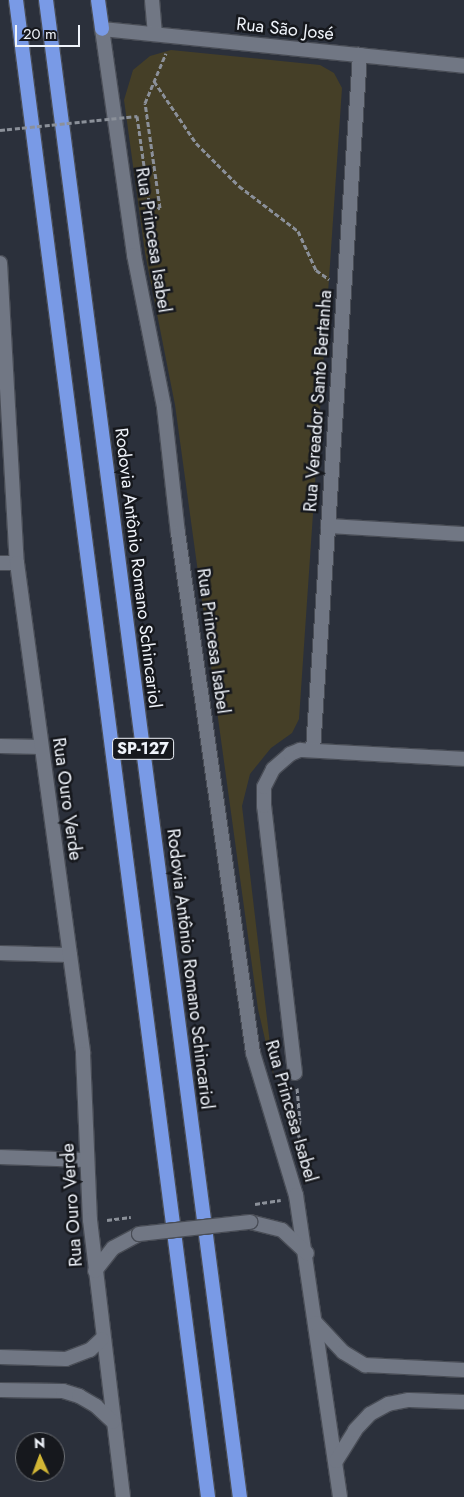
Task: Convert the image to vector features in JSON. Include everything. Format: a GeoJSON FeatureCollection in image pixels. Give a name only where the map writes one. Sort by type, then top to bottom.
{"type":"FeatureCollection","features":[{"type":"Feature","properties":{"kind":"highway","name":"SP-127"},"geometry":{"type":"LineString","coordinates":[[16,0],[208,1497]]}},
{"type":"Feature","properties":{"kind":"highway","name":"Rodovia Antônio Romano Schincariol"},"geometry":{"type":"LineString","coordinates":[[46,0],[240,1497]]}},
{"type":"Feature","properties":{"kind":"highway"},"geometry":{"type":"LineString","coordinates":[[98,0],[102,29]]}},
{"type":"Feature","properties":{"kind":"main road"},"geometry":{"type":"LineString","coordinates":[[152,0],[155,34]]}},
{"type":"Feature","properties":{"kind":"main road","name":"Rua São José"},"geometry":{"type":"LineString","coordinates":[[102,29],[464,66]]}},
{"type":"Feature","properties":{"kind":"main road","name":"Rua Princesa Isabel"},"geometry":{"type":"LineString","coordinates":[[102,29],[134,255],[164,407],[178,533],[252,1053],[296,1195],[307,1253],[339,1495]]}},
{"type":"Feature","properties":{"kind":"main road","name":"Rua Vereador Santo Bertanha"},"geometry":{"type":"LineString","coordinates":[[313,750],[360,55]]}},
{"type":"Feature","properties":{"kind":"main road","name":"Rua Ouro Verde"},"geometry":{"type":"LineString","coordinates":[[0,263],[17,563],[83,1054],[90,1220],[102,1339],[123,1497]]}},
{"type":"Feature","properties":{"kind":"main road"},"geometry":{"type":"LineString","coordinates":[[328,526],[464,534]]}},
{"type":"Feature","properties":{"kind":"main road"},"geometry":{"type":"LineString","coordinates":[[0,563],[17,563]]}},
{"type":"Feature","properties":{"kind":"main road"},"geometry":{"type":"LineString","coordinates":[[0,746],[41,747]]}},
{"type":"Feature","properties":{"kind":"main road","name":"Rua Princesa Isabel"},"geometry":{"type":"LineString","coordinates":[[295,1073],[264,806],[264,787],[280,761],[300,750],[464,760]]}},
{"type":"Feature","properties":{"kind":"main road"},"geometry":{"type":"LineString","coordinates":[[0,953],[70,955]]}},
{"type":"Feature","properties":{"kind":"main road"},"geometry":{"type":"LineString","coordinates":[[0,1157],[86,1160]]}},
{"type":"Feature","properties":{"kind":"main road"},"geometry":{"type":"LineString","coordinates":[[95,1272],[112,1248],[139,1234],[250,1222],[282,1230],[307,1253]]}},
{"type":"Feature","properties":{"kind":"main road"},"geometry":{"type":"LineString","coordinates":[[316,1323],[343,1352],[365,1365],[464,1370]]}},
{"type":"Feature","properties":{"kind":"main road"},"geometry":{"type":"LineString","coordinates":[[0,1357],[72,1358],[90,1350],[102,1339]]}},
{"type":"Feature","properties":{"kind":"main road"},"geometry":{"type":"LineString","coordinates":[[0,1390],[63,1391],[80,1396],[113,1422]]}},
{"type":"Feature","properties":{"kind":"main road"},"geometry":{"type":"LineString","coordinates":[[336,1462],[355,1430],[370,1414],[388,1404],[408,1400],[464,1402]]}},
{"type":"Feature","properties":{"kind":"path"},"geometry":{"type":"LineString","coordinates":[[0,130],[137,116],[150,209],[160,208],[145,103],[172,36]]}},
{"type":"Feature","properties":{"kind":"path"},"geometry":{"type":"LineString","coordinates":[[154,81],[196,143],[239,186],[298,231],[316,270],[344,286]]}},
{"type":"Feature","properties":{"kind":"path"},"geometry":{"type":"LineString","coordinates":[[295,1073],[300,1120],[298,1133],[306,1161]]}},
{"type":"Feature","properties":{"kind":"path"},"geometry":{"type":"LineString","coordinates":[[248,1204],[296,1195]]}},
{"type":"Feature","properties":{"kind":"path"},"geometry":{"type":"LineString","coordinates":[[90,1220],[136,1217]]}},
{"type":"Feature","properties":{"kind":"shaded area"},"geometry":{"type":"Polygon","coordinates":[[[171,50],[320,65],[334,73],[342,88],[299,719],[292,733],[271,748],[250,774],[242,806],[274,1078],[258,1009],[175,405],[145,253],[124,100],[133,70],[150,56],[171,50]]]}}]}
